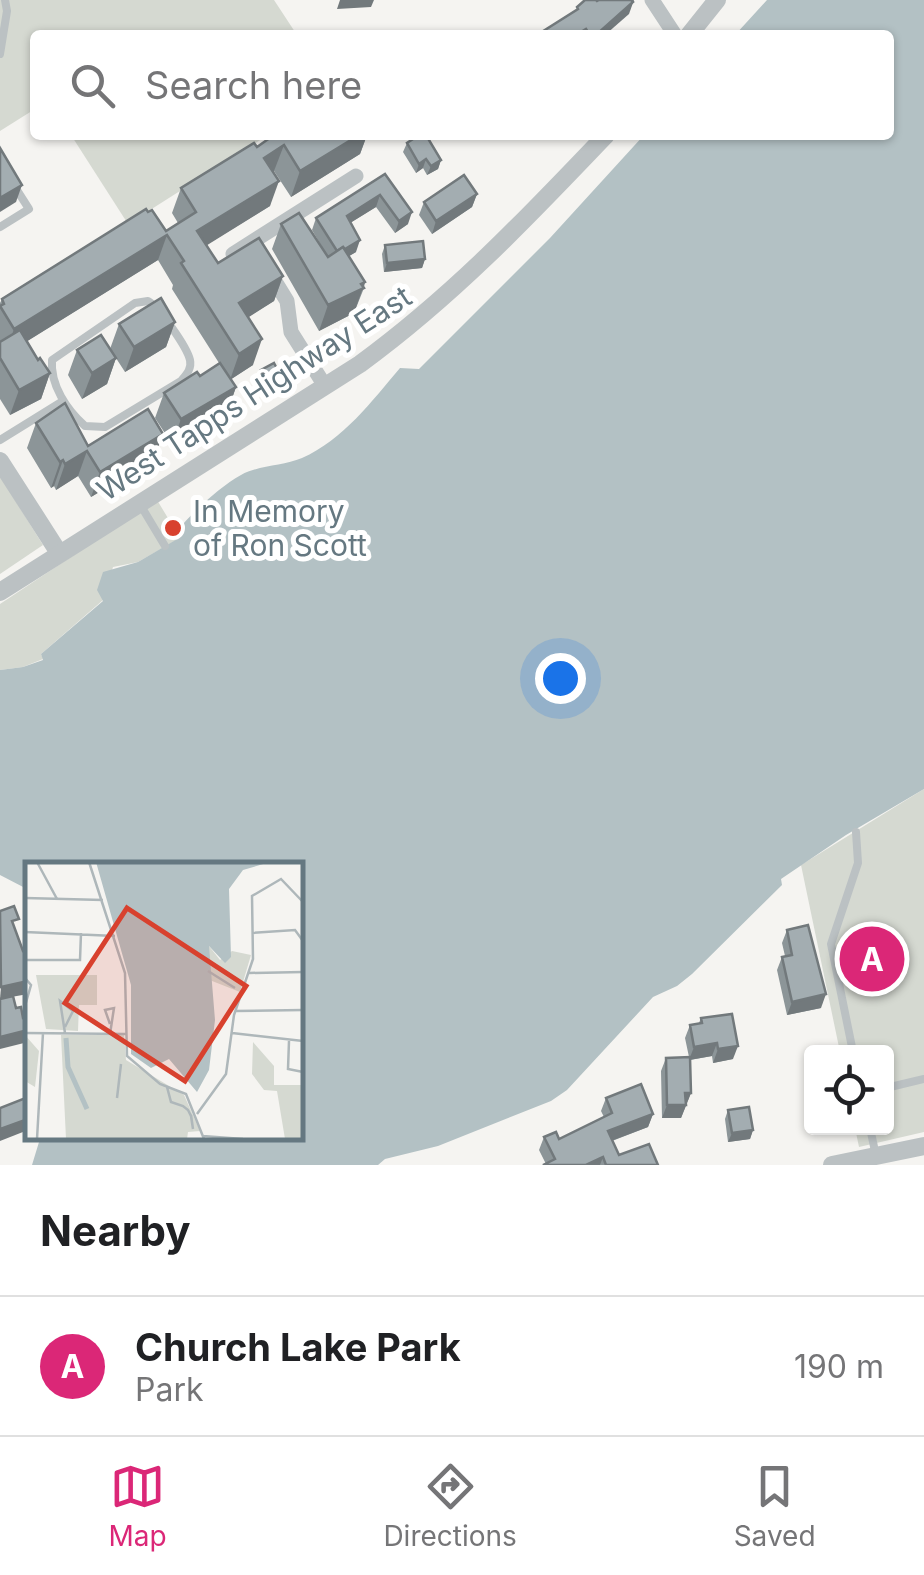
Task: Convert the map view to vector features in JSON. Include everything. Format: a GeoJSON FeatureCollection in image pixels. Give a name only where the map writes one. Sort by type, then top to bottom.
{"type":"FeatureCollection","features":[{"type":"Feature","properties":{"kind":"street"},"geometry":{"type":"LineString","coordinates":[[652,0],[672,30]]}},
{"type":"Feature","properties":{"kind":"street"},"geometry":{"type":"LineString","coordinates":[[693,30],[718,0]]}},
{"type":"Feature","properties":{"kind":"street","name":"West Tapps Highway East"},"geometry":{"type":"LineString","coordinates":[[0,592],[360,364],[439,304],[601,140]]}},
{"type":"Feature","properties":{"kind":"street"},"geometry":{"type":"LineString","coordinates":[[222,261],[356,176]]}},
{"type":"Feature","properties":{"kind":"street"},"geometry":{"type":"LineString","coordinates":[[251,243],[287,301],[291,332],[324,386]]}},
{"type":"Feature","properties":{"kind":"street"},"geometry":{"type":"LineString","coordinates":[[0,461],[59,553]]}},
{"type":"Feature","properties":{"kind":"street"},"geometry":{"type":"LineString","coordinates":[[832,1165],[924,1146]]}},
{"type":"Feature","properties":{"kind":"lane"},"geometry":{"type":"LineString","coordinates":[[0,54],[7,11],[5,0]]}},
{"type":"Feature","properties":{"kind":"lane"},"geometry":{"type":"LineString","coordinates":[[0,227],[29,209],[10,178]]}},
{"type":"Feature","properties":{"kind":"lane"},"geometry":{"type":"LineString","coordinates":[[148,301],[158,307],[190,358],[189,371],[180,381],[105,427],[85,426],[63,401],[52,371],[55,355],[136,303],[148,301]]}},
{"type":"Feature","properties":{"kind":"lane"},"geometry":{"type":"LineString","coordinates":[[0,440],[63,401]]}},
{"type":"Feature","properties":{"kind":"lane"},"geometry":{"type":"LineString","coordinates":[[138,502],[166,546]]}},
{"type":"Feature","properties":{"kind":"lane"},"geometry":{"type":"LineString","coordinates":[[852,1045],[831,944],[858,863],[856,832]]}},
{"type":"Feature","properties":{"kind":"lane"},"geometry":{"type":"LineString","coordinates":[[894,1086],[924,1080]]}},
{"type":"Feature","properties":{"kind":"lane"},"geometry":{"type":"LineString","coordinates":[[872,1135],[876,1156]]}},
{"type":"Feature","properties":{"kind":"shaded area"},"geometry":{"type":"Polygon","coordinates":[[[0,0],[274,0],[294,30],[30,30],[30,112],[0,131],[0,0]]]}},
{"type":"Feature","properties":{"kind":"shaded area"},"geometry":{"type":"Polygon","coordinates":[[[767,0],[924,0],[924,789],[781,879],[782,885],[692,974],[653,997],[567,1090],[551,1101],[438,1146],[385,1159],[378,1165],[32,1165],[43,1140],[302,1140],[302,862],[25,862],[25,888],[0,875],[0,670],[43,660],[41,654],[103,601],[97,590],[103,572],[138,562],[179,538],[176,532],[190,516],[241,475],[295,461],[317,450],[356,419],[400,368],[419,369],[550,238],[639,140],[894,140],[894,30],[740,30],[767,0]]]}},
{"type":"Feature","properties":{"kind":"shaded area"},"geometry":{"type":"Polygon","coordinates":[[[74,140],[260,140],[128,224],[74,140]]]}},
{"type":"Feature","properties":{"kind":"shaded area"},"geometry":{"type":"Polygon","coordinates":[[[0,476],[43,545],[0,574],[0,476]]]}},
{"type":"Feature","properties":{"kind":"shaded area"},"geometry":{"type":"Polygon","coordinates":[[[157,500],[180,538],[138,562],[113,567],[103,600],[41,654],[43,659],[0,670],[0,604],[157,500]]]}},
{"type":"Feature","properties":{"kind":"shaded area"},"geometry":{"type":"Polygon","coordinates":[[[924,789],[924,1132],[859,1147],[856,1135],[894,1135],[894,1045],[839,1045],[801,865],[924,789]]]}},
{"type":"Feature","properties":{"kind":"building"},"geometry":{"type":"Polygon","coordinates":[[[585,0],[633,2],[602,30],[545,30],[585,0]]]}},
{"type":"Feature","properties":{"kind":"building"},"geometry":{"type":"Polygon","coordinates":[[[267,140],[351,140],[300,171],[284,145],[264,158],[279,181],[197,231],[218,263],[259,238],[283,276],[239,303],[262,339],[239,354],[167,235],[14,329],[0,306],[4,304],[2,299],[146,209],[152,210],[166,231],[196,212],[181,188],[254,143],[257,147],[267,140]]]}},
{"type":"Feature","properties":{"kind":"building"},"geometry":{"type":"Polygon","coordinates":[[[429,140],[441,160],[431,166],[426,159],[419,164],[407,143],[429,140]]]}},
{"type":"Feature","properties":{"kind":"building"},"geometry":{"type":"Polygon","coordinates":[[[0,148],[22,185],[0,198],[0,148]]]}},
{"type":"Feature","properties":{"kind":"building"},"geometry":{"type":"Polygon","coordinates":[[[385,174],[412,212],[399,221],[380,195],[347,216],[360,240],[337,251],[316,218],[385,174]]]}},
{"type":"Feature","properties":{"kind":"building"},"geometry":{"type":"Polygon","coordinates":[[[464,175],[477,194],[436,221],[424,202],[464,175]]]}},
{"type":"Feature","properties":{"kind":"building"},"geometry":{"type":"Polygon","coordinates":[[[299,213],[328,257],[343,247],[365,282],[361,284],[364,288],[328,305],[281,224],[299,213]]]}},
{"type":"Feature","properties":{"kind":"building"},"geometry":{"type":"Polygon","coordinates":[[[423,241],[425,259],[387,263],[385,245],[423,241]]]}},
{"type":"Feature","properties":{"kind":"building"},"geometry":{"type":"Polygon","coordinates":[[[161,298],[175,322],[134,347],[119,324],[161,298]]]}},
{"type":"Feature","properties":{"kind":"building"},"geometry":{"type":"Polygon","coordinates":[[[20,330],[50,373],[19,390],[0,358],[0,342],[20,330]]]}},
{"type":"Feature","properties":{"kind":"building"},"geometry":{"type":"Polygon","coordinates":[[[101,335],[116,358],[92,373],[77,350],[101,335]]]}},
{"type":"Feature","properties":{"kind":"building"},"geometry":{"type":"Polygon","coordinates":[[[220,363],[236,387],[181,419],[164,393],[220,363]]]}},
{"type":"Feature","properties":{"kind":"building"},"geometry":{"type":"Polygon","coordinates":[[[274,363],[281,376],[269,383],[261,370],[274,363]]]}},
{"type":"Feature","properties":{"kind":"building"},"geometry":{"type":"Polygon","coordinates":[[[65,403],[88,446],[148,409],[163,434],[100,472],[87,451],[65,464],[36,423],[65,403]]]}},
{"type":"Feature","properties":{"kind":"building"},"geometry":{"type":"Polygon","coordinates":[[[14,906],[19,919],[12,921],[25,951],[25,982],[1,987],[0,911],[14,906]]]}},
{"type":"Feature","properties":{"kind":"building"},"geometry":{"type":"Polygon","coordinates":[[[808,925],[826,994],[792,1002],[782,957],[792,955],[787,930],[808,925]]]}},
{"type":"Feature","properties":{"kind":"building"},"geometry":{"type":"Polygon","coordinates":[[[13,996],[16,1008],[21,1007],[25,1018],[25,1031],[0,1037],[0,999],[13,996]]]}},
{"type":"Feature","properties":{"kind":"building"},"geometry":{"type":"Polygon","coordinates":[[[732,1014],[738,1046],[718,1049],[717,1043],[694,1047],[690,1025],[702,1023],[701,1018],[732,1014]]]}},
{"type":"Feature","properties":{"kind":"building"},"geometry":{"type":"Polygon","coordinates":[[[690,1057],[691,1093],[685,1093],[686,1105],[667,1105],[666,1058],[690,1057]]]}},
{"type":"Feature","properties":{"kind":"building"},"geometry":{"type":"Polygon","coordinates":[[[641,1084],[653,1114],[608,1131],[619,1155],[649,1144],[658,1165],[606,1165],[603,1157],[586,1165],[543,1165],[555,1159],[544,1137],[556,1132],[559,1139],[612,1113],[606,1098],[641,1084]]]}},
{"type":"Feature","properties":{"kind":"building"},"geometry":{"type":"Polygon","coordinates":[[[25,1098],[25,1120],[0,1129],[0,1108],[25,1098]]]}},
{"type":"Feature","properties":{"kind":"building"},"geometry":{"type":"Polygon","coordinates":[[[749,1107],[753,1130],[732,1133],[728,1110],[749,1107]]]}},
{"type":"Feature","properties":{"kind":"place","name":"In Memory of Ron Scott"},"geometry":{"type":"Point","coordinates":[173,528]}},
{"type":"Feature","properties":{"kind":"place","name":"Church Lake Park"},"geometry":{"type":"Point","coordinates":[872,959]}}]}
